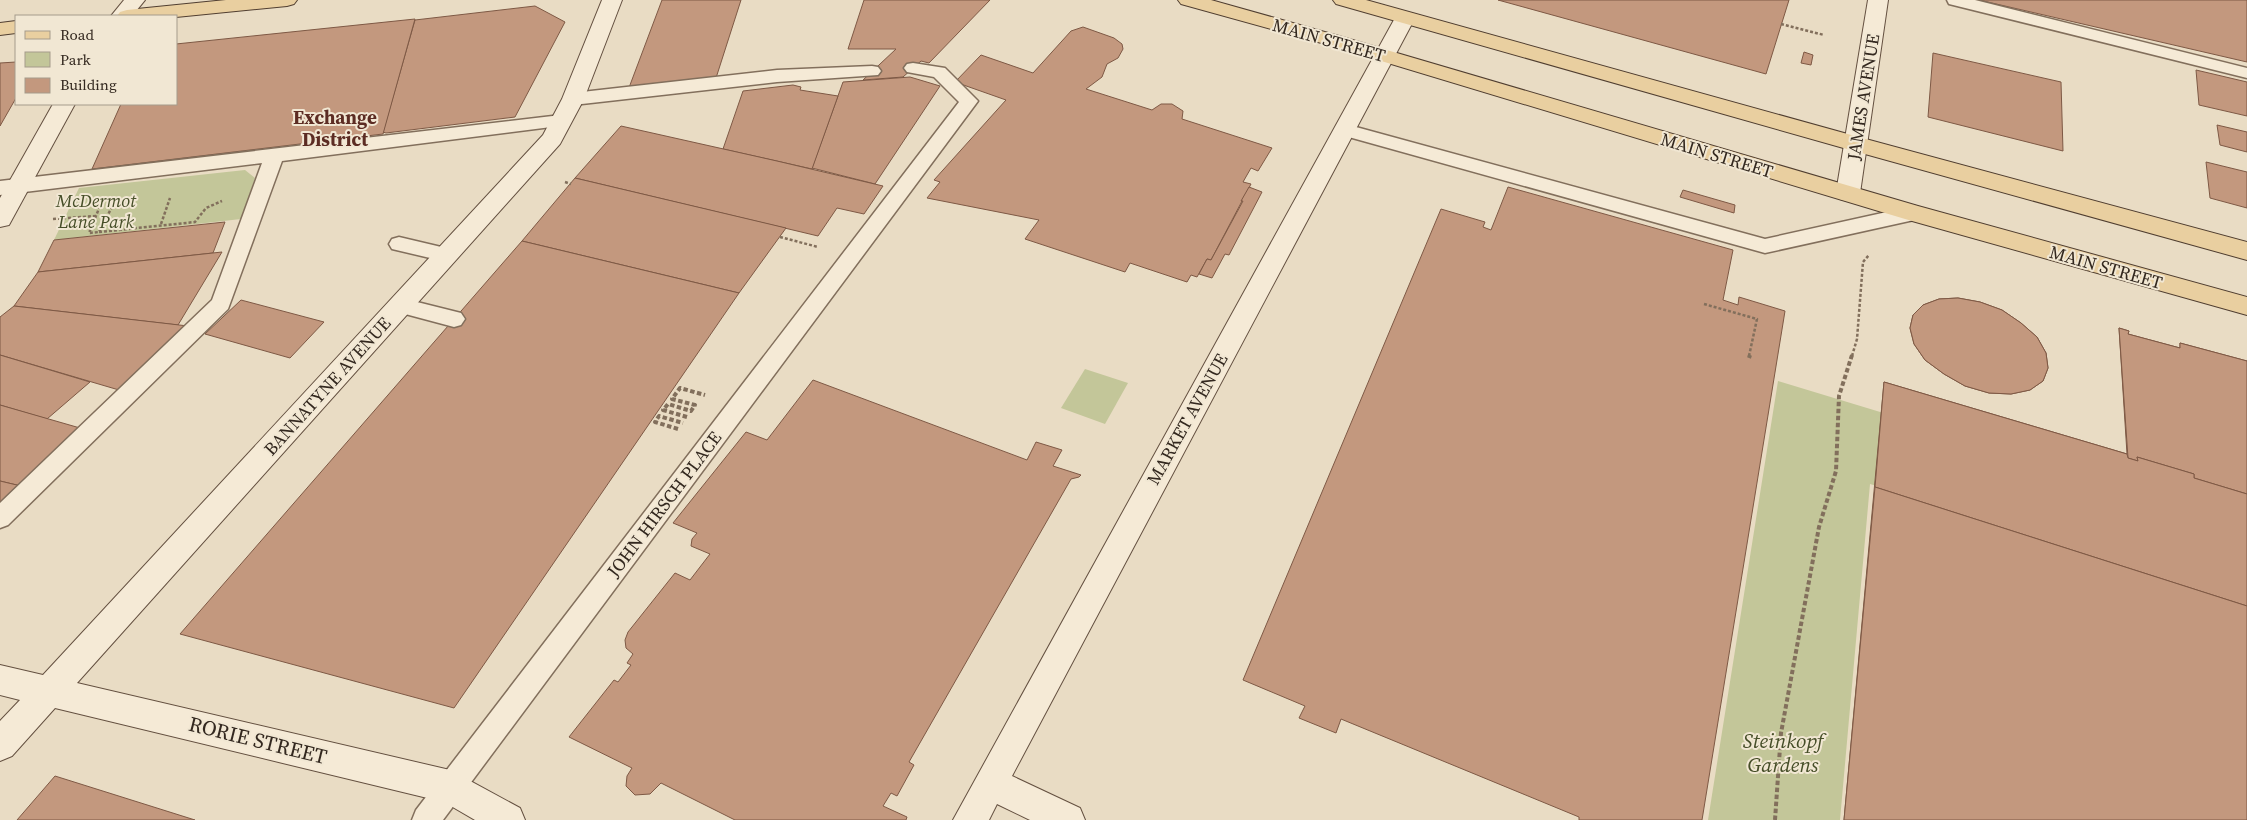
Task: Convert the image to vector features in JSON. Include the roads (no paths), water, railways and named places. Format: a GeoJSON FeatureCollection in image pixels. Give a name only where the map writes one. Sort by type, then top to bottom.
{"type":"FeatureCollection","features":[{"type":"Feature","properties":{"kind":"main road"},"geometry":{"type":"LineString","coordinates":[[137,15],[286,0]]}},
{"type":"Feature","properties":{"kind":"main road","name":"MAIN STREET"},"geometry":{"type":"LineString","coordinates":[[1188,0],[1914,213],[2247,306]]}},
{"type":"Feature","properties":{"kind":"main road"},"geometry":{"type":"LineString","coordinates":[[1343,0],[1855,144],[2247,251]]}},
{"type":"Feature","properties":{"kind":"main road"},"geometry":{"type":"LineString","coordinates":[[0,28],[15,27]]}},
{"type":"Feature","properties":{"kind":"street"},"geometry":{"type":"LineString","coordinates":[[122,15],[135,0]]}},
{"type":"Feature","properties":{"kind":"street","name":"BANNATYNE AVENUE"},"geometry":{"type":"LineString","coordinates":[[0,745],[552,139],[567,110],[612,0]]}},
{"type":"Feature","properties":{"kind":"street","name":"JAMES AVENUE"},"geometry":{"type":"LineString","coordinates":[[1848,193],[1878,0]]}},
{"type":"Feature","properties":{"kind":"street","name":"MARKET AVENUE"},"geometry":{"type":"LineString","coordinates":[[970,820],[1405,18]]}},
{"type":"Feature","properties":{"kind":"street"},"geometry":{"type":"LineString","coordinates":[[0,219],[10,186],[63,105]]}},
{"type":"Feature","properties":{"kind":"street","name":"RORIE STREET"},"geometry":{"type":"LineString","coordinates":[[0,680],[450,787],[508,820]]}},
{"type":"Feature","properties":{"kind":"street"},"geometry":{"type":"LineString","coordinates":[[991,784],[1068,820]]}},
{"type":"Feature","properties":{"kind":"lane"},"geometry":{"type":"LineString","coordinates":[[1955,0],[2247,72]]}},
{"type":"Feature","properties":{"kind":"lane","name":"JOHN HIRSCH PLACE"},"geometry":{"type":"LineString","coordinates":[[426,820],[902,187],[969,101],[939,72],[913,68]]}},
{"type":"Feature","properties":{"kind":"lane"},"geometry":{"type":"LineString","coordinates":[[10,186],[275,154],[777,76],[872,71]]}},
{"type":"Feature","properties":{"kind":"lane"},"geometry":{"type":"LineString","coordinates":[[1345,130],[1764,246],[1914,213]]}},
{"type":"Feature","properties":{"kind":"lane"},"geometry":{"type":"LineString","coordinates":[[0,518],[221,304],[275,154]]}},
{"type":"Feature","properties":{"kind":"lane"},"geometry":{"type":"LineString","coordinates":[[399,244],[446,255]]}},
{"type":"Feature","properties":{"kind":"lane"},"geometry":{"type":"LineString","coordinates":[[401,306],[454,319]]}},
{"type":"Feature","properties":{"kind":"district","name":"Exchange District"},"geometry":{"type":"Point","coordinates":[335,128]}},
{"type":"Feature","properties":{"kind":"park label","name":"McDermot Lane Park"},"geometry":{"type":"Point","coordinates":[96,210]}},
{"type":"Feature","properties":{"kind":"park label","name":"Steinkopf Gardens"},"geometry":{"type":"Point","coordinates":[1783,752]}}]}
